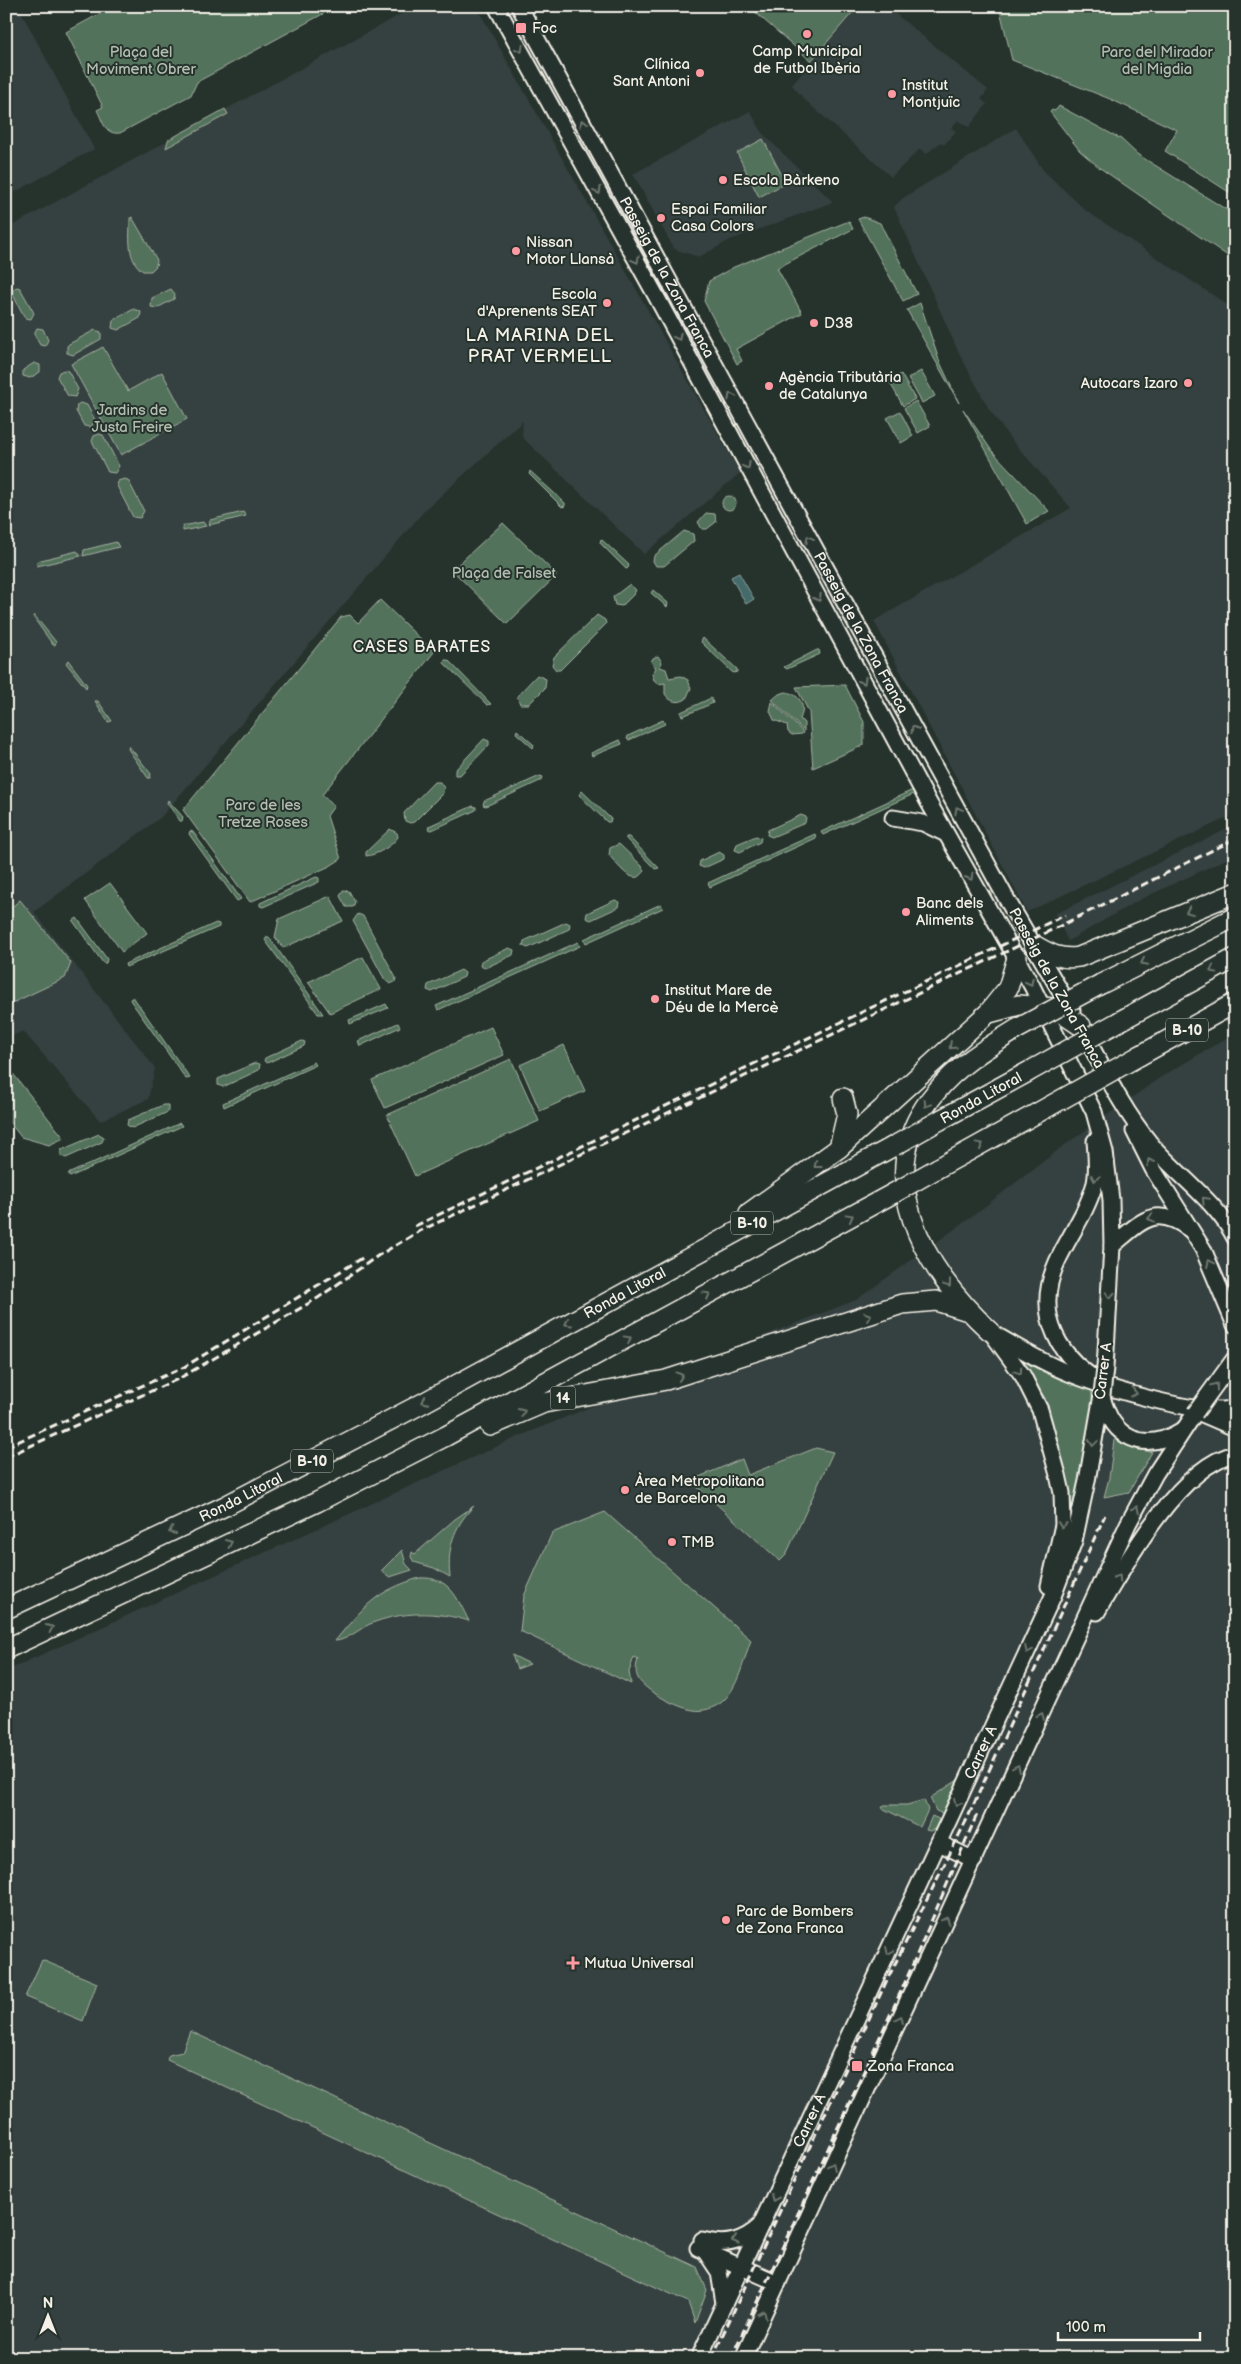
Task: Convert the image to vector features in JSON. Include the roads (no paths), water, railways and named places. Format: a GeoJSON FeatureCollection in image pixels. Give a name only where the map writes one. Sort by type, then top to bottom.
{"type":"FeatureCollection","features":[{"type":"Feature","properties":{"kind":"highway"},"geometry":{"type":"LineString","coordinates":[[1034,945],[1051,955],[1064,958],[1079,957],[1235,893]]}},
{"type":"Feature","properties":{"kind":"highway"},"geometry":{"type":"LineString","coordinates":[[990,1331],[968,1311],[934,1265],[914,1226],[906,1195],[904,1177],[908,1151],[922,1112],[936,1091],[966,1063],[1017,1029],[1101,984],[1235,917]]}},
{"type":"Feature","properties":{"kind":"highway"},"geometry":{"type":"LineString","coordinates":[[610,1299],[764,1203],[838,1148],[988,1013],[1008,988],[1017,958]]}},
{"type":"Feature","properties":{"kind":"highway","name":"Ronda Litoral"},"geometry":{"type":"LineString","coordinates":[[6,1609],[225,1506],[423,1402],[1235,958]]}},
{"type":"Feature","properties":{"kind":"highway","name":"B-10"},"geometry":{"type":"LineString","coordinates":[[6,1649],[317,1502],[570,1371],[1235,1003]]}},
{"type":"Feature","properties":{"kind":"highway"},"geometry":{"type":"LineString","coordinates":[[988,1013],[1009,1006],[1042,1007],[1058,1010],[1081,1026]]}},
{"type":"Feature","properties":{"kind":"highway"},"geometry":{"type":"LineString","coordinates":[[838,1148],[847,1114],[843,1098]]}},
{"type":"Feature","properties":{"kind":"highway","name":"14"},"geometry":{"type":"LineString","coordinates":[[317,1502],[544,1403],[666,1380],[914,1302],[945,1303],[968,1311]]}},
{"type":"Feature","properties":{"kind":"main road","name":"Passeig de la Zona Franca"},"geometry":{"type":"LineString","coordinates":[[496,6],[655,294],[946,834],[1017,958],[1094,1112]]}},
{"type":"Feature","properties":{"kind":"main road","name":"Passeig de la Zona Franca"},"geometry":{"type":"LineString","coordinates":[[519,6],[1034,945],[1081,1026],[1122,1105],[1162,1156],[1224,1220],[1235,1238]]}},
{"type":"Feature","properties":{"kind":"main road"},"geometry":{"type":"LineString","coordinates":[[655,294],[670,284]]}},
{"type":"Feature","properties":{"kind":"main road"},"geometry":{"type":"LineString","coordinates":[[893,818],[923,822],[946,834]]}},
{"type":"Feature","properties":{"kind":"main road"},"geometry":{"type":"LineString","coordinates":[[1122,1105],[1150,1163],[1194,1233],[1212,1268],[1235,1325]]}},
{"type":"Feature","properties":{"kind":"main road"},"geometry":{"type":"LineString","coordinates":[[1094,1112],[1095,1181],[1083,1213],[1056,1264],[1050,1287],[1048,1306],[1056,1338],[1068,1358],[1104,1391],[1111,1421],[1132,1439],[1151,1442],[1170,1437],[1183,1429]]}},
{"type":"Feature","properties":{"kind":"main road","name":"Carrer A"},"geometry":{"type":"LineString","coordinates":[[700,2358],[1039,1629],[1074,1541],[1104,1391],[1112,1246],[1108,1170],[1094,1112]]}},
{"type":"Feature","properties":{"kind":"main road"},"geometry":{"type":"LineString","coordinates":[[1112,1246],[1139,1223],[1155,1216],[1173,1219],[1194,1233]]}},
{"type":"Feature","properties":{"kind":"main road"},"geometry":{"type":"LineString","coordinates":[[990,1331],[1056,1368],[1104,1391],[1212,1410],[1235,1408]]}},
{"type":"Feature","properties":{"kind":"main road"},"geometry":{"type":"LineString","coordinates":[[990,1331],[1023,1376],[1040,1410],[1062,1493],[1063,1525],[1039,1629]]}},
{"type":"Feature","properties":{"kind":"main road"},"geometry":{"type":"LineString","coordinates":[[743,2358],[1128,1524],[1183,1429],[1235,1358]]}},
{"type":"Feature","properties":{"kind":"main road"},"geometry":{"type":"LineString","coordinates":[[1178,1404],[1235,1428]]}},
{"type":"Feature","properties":{"kind":"main road"},"geometry":{"type":"LineString","coordinates":[[1050,1696],[1106,1598],[1154,1522],[1186,1482],[1202,1468],[1219,1458],[1235,1454]]}},
{"type":"Feature","properties":{"kind":"main road"},"geometry":{"type":"LineString","coordinates":[[938,1843],[974,1860]]}},
{"type":"Feature","properties":{"kind":"main road"},"geometry":{"type":"LineString","coordinates":[[702,2246],[734,2242],[752,2233],[763,2223]]}},
{"type":"Feature","properties":{"kind":"main road"},"geometry":{"type":"LineString","coordinates":[[702,2246],[742,2268],[778,2283]]}},
{"type":"Feature","properties":{"kind":"main road"},"geometry":{"type":"LineString","coordinates":[[702,2246],[719,2272],[724,2305]]}},
{"type":"Feature","properties":{"kind":"water"},"geometry":{"type":"Polygon","coordinates":[[[739,573],[754,599],[746,604],[731,577],[739,573]]]}},
{"type":"Feature","properties":{"kind":"railway"},"geometry":{"type":"LineString","coordinates":[[6,1457],[180,1378],[318,1298],[379,1255],[420,1231],[1062,925],[1235,839]]}},
{"type":"Feature","properties":{"kind":"railway"},"geometry":{"type":"LineString","coordinates":[[415,1226],[1065,915]]}},
{"type":"Feature","properties":{"kind":"railway"},"geometry":{"type":"LineString","coordinates":[[6,1447],[184,1367],[364,1257]]}},
{"type":"Feature","properties":{"kind":"railway"},"geometry":{"type":"LineString","coordinates":[[712,2358],[887,1980],[968,1817],[1105,1515]]}},
{"type":"Feature","properties":{"kind":"railway"},"geometry":{"type":"LineString","coordinates":[[731,2358],[903,1987],[978,1812]]}},
{"type":"Feature","properties":{"kind":"place","name":"Foc"},"geometry":{"type":"Point","coordinates":[521,28]}},
{"type":"Feature","properties":{"kind":"place","name":"Camp Municipal de Futbol Ibèria"},"geometry":{"type":"Point","coordinates":[807,34]}},
{"type":"Feature","properties":{"kind":"place","name":"Clínica Sant Antoni"},"geometry":{"type":"Point","coordinates":[700,73]}},
{"type":"Feature","properties":{"kind":"place","name":"Institut Montjuïc"},"geometry":{"type":"Point","coordinates":[892,94]}},
{"type":"Feature","properties":{"kind":"place","name":"Escola Bàrkeno"},"geometry":{"type":"Point","coordinates":[723,180]}},
{"type":"Feature","properties":{"kind":"place","name":"Espai Familiar Casa Colors"},"geometry":{"type":"Point","coordinates":[661,218]}},
{"type":"Feature","properties":{"kind":"place","name":"Nissan Motor Llansà"},"geometry":{"type":"Point","coordinates":[516,251]}},
{"type":"Feature","properties":{"kind":"place","name":"Escola d'Aprenents SEAT"},"geometry":{"type":"Point","coordinates":[607,303]}},
{"type":"Feature","properties":{"kind":"place","name":"D38"},"geometry":{"type":"Point","coordinates":[814,323]}},
{"type":"Feature","properties":{"kind":"place","name":"Autocars Izaro"},"geometry":{"type":"Point","coordinates":[1188,383]}},
{"type":"Feature","properties":{"kind":"place","name":"Agència Tributària de Catalunya"},"geometry":{"type":"Point","coordinates":[769,386]}},
{"type":"Feature","properties":{"kind":"place","name":"Banc dels Aliments"},"geometry":{"type":"Point","coordinates":[906,912]}},
{"type":"Feature","properties":{"kind":"place","name":"Institut Mare de Déu de la Mercè"},"geometry":{"type":"Point","coordinates":[655,999]}},
{"type":"Feature","properties":{"kind":"place","name":"Àrea Metropolitana de Barcelona"},"geometry":{"type":"Point","coordinates":[625,1490]}},
{"type":"Feature","properties":{"kind":"place","name":"TMB"},"geometry":{"type":"Point","coordinates":[672,1542]}},
{"type":"Feature","properties":{"kind":"place","name":"Parc de Bombers de Zona Franca"},"geometry":{"type":"Point","coordinates":[726,1920]}},
{"type":"Feature","properties":{"kind":"place","name":"Mutua Universal"},"geometry":{"type":"Point","coordinates":[573,1963]}},
{"type":"Feature","properties":{"kind":"place","name":"Zona Franca"},"geometry":{"type":"Point","coordinates":[857,2066]}},
{"type":"Feature","properties":{"kind":"district","name":"LA MARINA DEL PRAT VERMELL"},"geometry":{"type":"Point","coordinates":[540,345]}},
{"type":"Feature","properties":{"kind":"district","name":"CASES BARATES"},"geometry":{"type":"Point","coordinates":[422,646]}},
{"type":"Feature","properties":{"kind":"park label","name":"Plaça del Moviment Obrer"},"geometry":{"type":"Point","coordinates":[141,60]}},
{"type":"Feature","properties":{"kind":"park label","name":"Parc del Mirador del Migdia"},"geometry":{"type":"Point","coordinates":[1157,60]}},
{"type":"Feature","properties":{"kind":"park label","name":"Jardins de Justa Freire"},"geometry":{"type":"Point","coordinates":[132,418]}},
{"type":"Feature","properties":{"kind":"park label","name":"Plaça de Falset"},"geometry":{"type":"Point","coordinates":[504,573]}},
{"type":"Feature","properties":{"kind":"park label","name":"Parc de les Tretze Roses"},"geometry":{"type":"Point","coordinates":[263,814]}}]}
